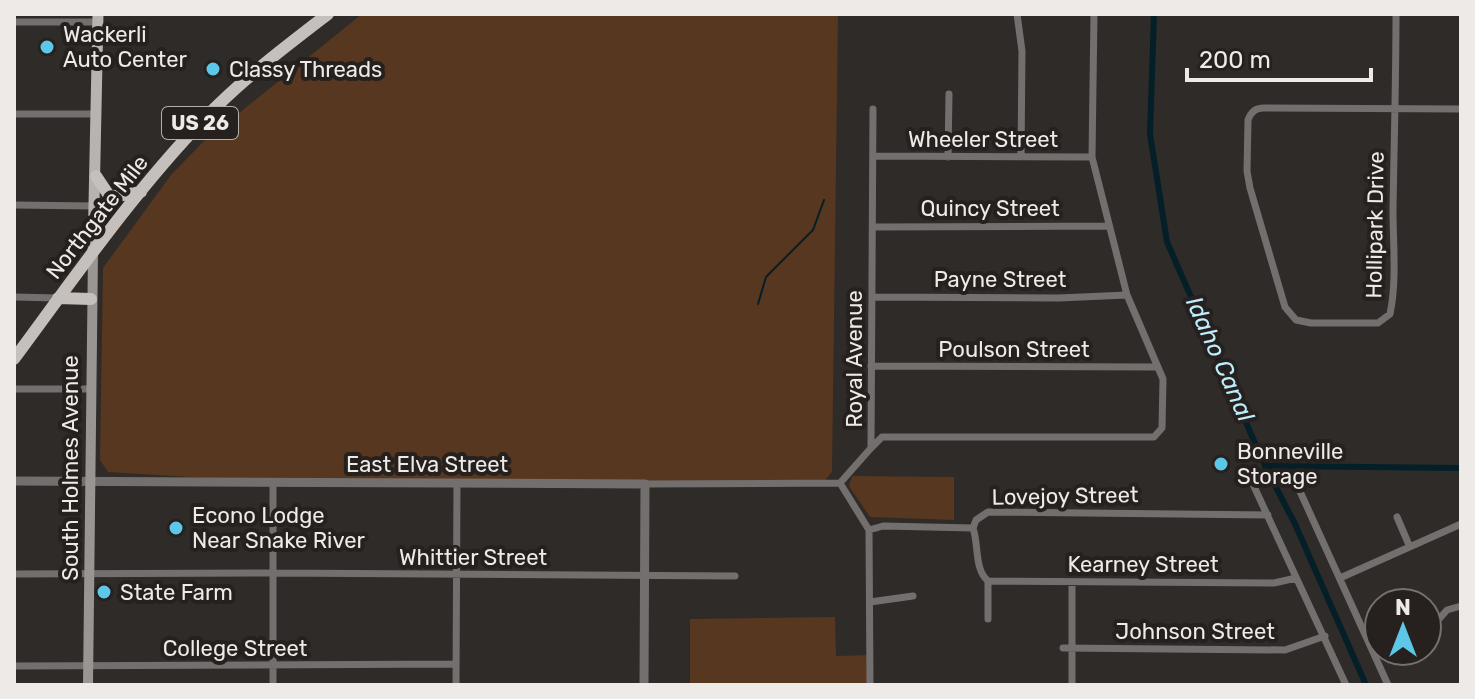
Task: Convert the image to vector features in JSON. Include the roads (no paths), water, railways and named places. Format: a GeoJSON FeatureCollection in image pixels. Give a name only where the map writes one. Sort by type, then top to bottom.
{"type":"FeatureCollection","features":[{"type":"Feature","properties":{"kind":"highway","name":"Northgate Mile"},"geometry":{"type":"LineString","coordinates":[[14,359],[93,252],[210,112],[328,14]]}},
{"type":"Feature","properties":{"kind":"highway"},"geometry":{"type":"LineString","coordinates":[[96,176],[110,197],[141,192]]}},
{"type":"Feature","properties":{"kind":"highway"},"geometry":{"type":"LineString","coordinates":[[58,298],[91,299]]}},
{"type":"Feature","properties":{"kind":"main road"},"geometry":{"type":"LineString","coordinates":[[93,252],[98,18]]}},
{"type":"Feature","properties":{"kind":"main road","name":"South Holmes Avenue"},"geometry":{"type":"LineString","coordinates":[[88,685],[93,252]]}},
{"type":"Feature","properties":{"kind":"street"},"geometry":{"type":"LineString","coordinates":[[1017,14],[1022,51],[1021,157]]}},
{"type":"Feature","properties":{"kind":"street"},"geometry":{"type":"LineString","coordinates":[[871,448],[882,437],[1154,437],[1162,428],[1163,379],[1127,295],[1092,157],[1094,14]]}},
{"type":"Feature","properties":{"kind":"street","name":"Hollipark Drive"},"geometry":{"type":"LineString","coordinates":[[1395,108],[1264,108],[1250,114],[1247,171],[1250,188],[1285,307],[1296,320],[1311,323],[1378,323],[1390,314],[1395,108],[1396,14]]}},
{"type":"Feature","properties":{"kind":"street"},"geometry":{"type":"LineString","coordinates":[[14,22],[98,18]]}},
{"type":"Feature","properties":{"kind":"street"},"geometry":{"type":"LineString","coordinates":[[948,157],[949,94]]}},
{"type":"Feature","properties":{"kind":"street"},"geometry":{"type":"LineString","coordinates":[[1395,108],[1461,109]]}},
{"type":"Feature","properties":{"kind":"street","name":"Royal Avenue"},"geometry":{"type":"LineString","coordinates":[[840,483],[871,448],[873,109]]}},
{"type":"Feature","properties":{"kind":"street"},"geometry":{"type":"LineString","coordinates":[[14,114],[97,114]]}},
{"type":"Feature","properties":{"kind":"street","name":"Wheeler Street"},"geometry":{"type":"LineString","coordinates":[[874,156],[1092,157]]}},
{"type":"Feature","properties":{"kind":"street"},"geometry":{"type":"LineString","coordinates":[[14,205],[95,206]]}},
{"type":"Feature","properties":{"kind":"street","name":"Quincy Street"},"geometry":{"type":"LineString","coordinates":[[873,227],[1108,226]]}},
{"type":"Feature","properties":{"kind":"street","name":"Payne Street"},"geometry":{"type":"LineString","coordinates":[[872,297],[1059,298],[1127,295]]}},
{"type":"Feature","properties":{"kind":"street"},"geometry":{"type":"LineString","coordinates":[[14,297],[58,298]]}},
{"type":"Feature","properties":{"kind":"street","name":"Poulson Street"},"geometry":{"type":"LineString","coordinates":[[871,366],[1157,367]]}},
{"type":"Feature","properties":{"kind":"street"},"geometry":{"type":"LineString","coordinates":[[14,389],[90,389]]}},
{"type":"Feature","properties":{"kind":"street"},"geometry":{"type":"LineString","coordinates":[[1251,480],[1346,685]]}},
{"type":"Feature","properties":{"kind":"street","name":"East Elva Street"},"geometry":{"type":"LineString","coordinates":[[14,481],[840,483]]}},
{"type":"Feature","properties":{"kind":"street"},"geometry":{"type":"LineString","coordinates":[[273,482],[273,685]]}},
{"type":"Feature","properties":{"kind":"street"},"geometry":{"type":"LineString","coordinates":[[456,685],[457,483]]}},
{"type":"Feature","properties":{"kind":"street"},"geometry":{"type":"LineString","coordinates":[[840,483],[869,530],[870,685]]}},
{"type":"Feature","properties":{"kind":"street"},"geometry":{"type":"LineString","coordinates":[[644,685],[645,484]]}},
{"type":"Feature","properties":{"kind":"street"},"geometry":{"type":"LineString","coordinates":[[1298,487],[1388,685]]}},
{"type":"Feature","properties":{"kind":"street","name":"Lovejoy Street"},"geometry":{"type":"LineString","coordinates":[[869,530],[883,526],[973,528],[976,520],[988,512],[1268,515]]}},
{"type":"Feature","properties":{"kind":"street"},"geometry":{"type":"LineString","coordinates":[[1397,517],[1409,545]]}},
{"type":"Feature","properties":{"kind":"street"},"geometry":{"type":"LineString","coordinates":[[1340,578],[1461,524]]}},
{"type":"Feature","properties":{"kind":"street"},"geometry":{"type":"LineString","coordinates":[[973,528],[978,542],[979,571],[988,581],[988,619]]}},
{"type":"Feature","properties":{"kind":"street","name":"Whittier Street"},"geometry":{"type":"LineString","coordinates":[[14,574],[735,576]]}},
{"type":"Feature","properties":{"kind":"street","name":"Kearney Street"},"geometry":{"type":"LineString","coordinates":[[988,581],[1274,583],[1296,578]]}},
{"type":"Feature","properties":{"kind":"street"},"geometry":{"type":"LineString","coordinates":[[1072,582],[1067,648],[1072,685]]}},
{"type":"Feature","properties":{"kind":"street"},"geometry":{"type":"LineString","coordinates":[[870,602],[913,596]]}},
{"type":"Feature","properties":{"kind":"street"},"geometry":{"type":"LineString","coordinates":[[1443,615],[1447,610],[1461,606]]}},
{"type":"Feature","properties":{"kind":"street","name":"Johnson Street"},"geometry":{"type":"LineString","coordinates":[[1067,648],[1285,650],[1325,636]]}},
{"type":"Feature","properties":{"kind":"street","name":"College Street"},"geometry":{"type":"LineString","coordinates":[[14,666],[456,664]]}},
{"type":"Feature","properties":{"kind":"waterway","name":"Idaho Canal"},"geometry":{"type":"LineString","coordinates":[[1154,14],[1150,134],[1167,242],[1366,685]]}},
{"type":"Feature","properties":{"kind":"waterway"},"geometry":{"type":"LineString","coordinates":[[758,304],[766,277],[813,230],[824,200]]}},
{"type":"Feature","properties":{"kind":"waterway"},"geometry":{"type":"LineString","coordinates":[[1265,466],[1461,468]]}},
{"type":"Feature","properties":{"kind":"place","name":"Wackerli Auto Center"},"geometry":{"type":"Point","coordinates":[47,47]}},
{"type":"Feature","properties":{"kind":"place","name":"Classy Threads"},"geometry":{"type":"Point","coordinates":[213,69]}},
{"type":"Feature","properties":{"kind":"place","name":"Bonneville Storage"},"geometry":{"type":"Point","coordinates":[1221,464]}},
{"type":"Feature","properties":{"kind":"place","name":"Econo Lodge Near Snake River"},"geometry":{"type":"Point","coordinates":[176,528]}},
{"type":"Feature","properties":{"kind":"place","name":"State Farm"},"geometry":{"type":"Point","coordinates":[104,592]}}]}
